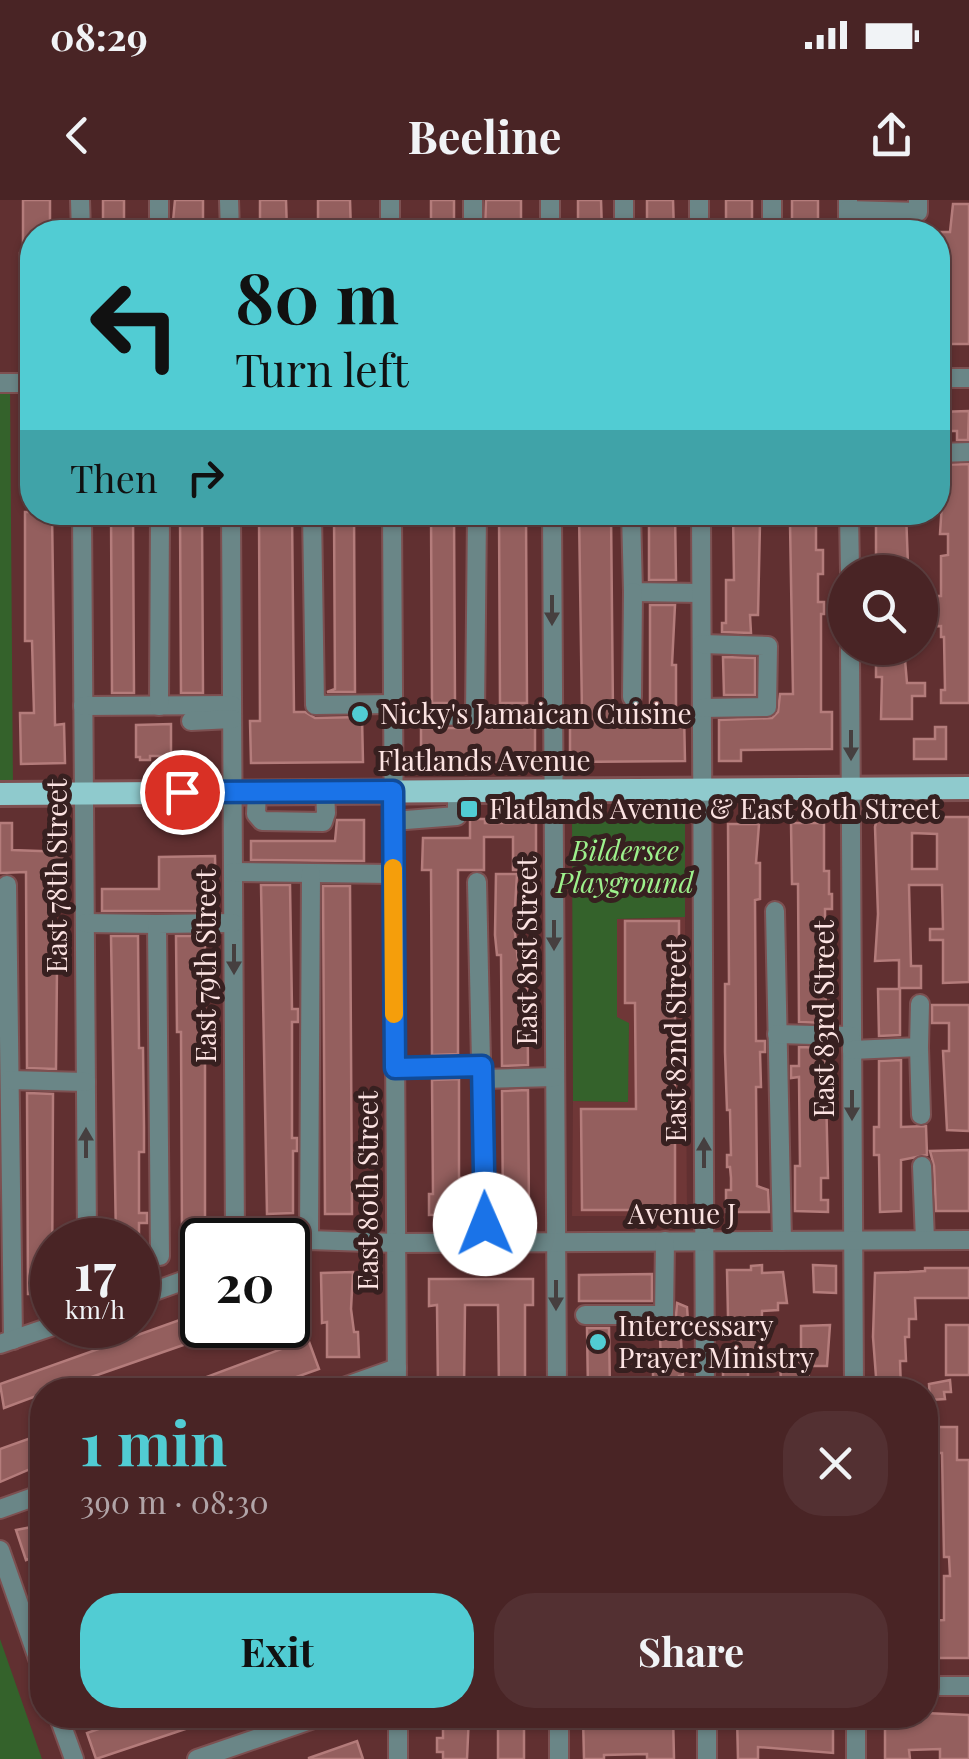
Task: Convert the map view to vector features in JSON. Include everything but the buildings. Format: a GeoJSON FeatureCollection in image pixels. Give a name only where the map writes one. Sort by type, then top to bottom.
{"type":"FeatureCollection","features":[{"type":"Feature","properties":{"kind":"main road","name":"Flatlands Avenue"},"geometry":{"type":"LineString","coordinates":[[0,794],[969,788]]}},
{"type":"Feature","properties":{"kind":"street"},"geometry":{"type":"LineString","coordinates":[[848,205],[918,212],[918,200]]}},
{"type":"Feature","properties":{"kind":"street","name":"East 78th Street"},"geometry":{"type":"LineString","coordinates":[[82,525],[87,1218]]}},
{"type":"Feature","properties":{"kind":"street"},"geometry":{"type":"LineString","coordinates":[[159,706],[160,525]]}},
{"type":"Feature","properties":{"kind":"street","name":"East 79th Street"},"geometry":{"type":"LineString","coordinates":[[231,525],[232,712],[245,792],[233,872],[235,1218]]}},
{"type":"Feature","properties":{"kind":"street"},"geometry":{"type":"LineString","coordinates":[[312,525],[313,701],[318,706],[475,716],[553,715]]}},
{"type":"Feature","properties":{"kind":"street","name":"East 80th Street"},"geometry":{"type":"LineString","coordinates":[[392,525],[397,1378]]}},
{"type":"Feature","properties":{"kind":"street"},"geometry":{"type":"LineString","coordinates":[[475,716],[477,525]]}},
{"type":"Feature","properties":{"kind":"street","name":"East 81st Street"},"geometry":{"type":"LineString","coordinates":[[552,525],[557,1378]]}},
{"type":"Feature","properties":{"kind":"street"},"geometry":{"type":"LineString","coordinates":[[632,525],[632,697]]}},
{"type":"Feature","properties":{"kind":"street","name":"East 82nd Street"},"geometry":{"type":"LineString","coordinates":[[701,525],[705,1378]]}},
{"type":"Feature","properties":{"kind":"street"},"geometry":{"type":"LineString","coordinates":[[850,525],[850,555]]}},
{"type":"Feature","properties":{"kind":"street"},"geometry":{"type":"LineString","coordinates":[[633,592],[701,593]]}},
{"type":"Feature","properties":{"kind":"street"},"geometry":{"type":"LineString","coordinates":[[702,644],[768,646],[768,707],[702,708]]}},
{"type":"Feature","properties":{"kind":"street","name":"East 83rd Street"},"geometry":{"type":"LineString","coordinates":[[850,665],[854,1378]]}},
{"type":"Feature","properties":{"kind":"street"},"geometry":{"type":"LineString","coordinates":[[84,706],[159,706],[232,712]]}},
{"type":"Feature","properties":{"kind":"street"},"geometry":{"type":"LineString","coordinates":[[191,720],[232,712]]}},
{"type":"Feature","properties":{"kind":"street"},"geometry":{"type":"LineString","coordinates":[[430,791],[430,818]]}},
{"type":"Feature","properties":{"kind":"street"},"geometry":{"type":"LineString","coordinates":[[393,821],[457,816],[457,791]]}},
{"type":"Feature","properties":{"kind":"street"},"geometry":{"type":"LineString","coordinates":[[233,872],[394,874]]}},
{"type":"Feature","properties":{"kind":"street"},"geometry":{"type":"LineString","coordinates":[[309,1218],[311,873]]}},
{"type":"Feature","properties":{"kind":"street"},"geometry":{"type":"LineString","coordinates":[[477,882],[485,1242]]}},
{"type":"Feature","properties":{"kind":"street"},"geometry":{"type":"LineString","coordinates":[[7,885],[10,1080],[5,1101],[6,1342],[30,1334]]}},
{"type":"Feature","properties":{"kind":"street"},"geometry":{"type":"LineString","coordinates":[[774,911],[782,1241]]}},
{"type":"Feature","properties":{"kind":"street"},"geometry":{"type":"LineString","coordinates":[[85,923],[233,923]]}},
{"type":"Feature","properties":{"kind":"street"},"geometry":{"type":"LineString","coordinates":[[157,924],[160,1218]]}},
{"type":"Feature","properties":{"kind":"street"},"geometry":{"type":"LineString","coordinates":[[920,1004],[921,1116]]}},
{"type":"Feature","properties":{"kind":"street"},"geometry":{"type":"LineString","coordinates":[[777,1034],[920,1047]]}},
{"type":"Feature","properties":{"kind":"street"},"geometry":{"type":"LineString","coordinates":[[395,1068],[555,1077]]}},
{"type":"Feature","properties":{"kind":"street"},"geometry":{"type":"LineString","coordinates":[[10,1080],[86,1082]]}},
{"type":"Feature","properties":{"kind":"street"},"geometry":{"type":"LineString","coordinates":[[922,1166],[925,1240]]}},
{"type":"Feature","properties":{"kind":"street","name":"Avenue J"},"geometry":{"type":"LineString","coordinates":[[310,1240],[969,1240]]}},
{"type":"Feature","properties":{"kind":"street"},"geometry":{"type":"LineString","coordinates":[[586,1315],[664,1315],[665,1241]]}},
{"type":"Feature","properties":{"kind":"street"},"geometry":{"type":"LineString","coordinates":[[369,1378],[397,1368]]}},
{"type":"Feature","properties":{"kind":"street"},"geometry":{"type":"LineString","coordinates":[[0,1509],[30,1498]]}},
{"type":"Feature","properties":{"kind":"street"},"geometry":{"type":"LineString","coordinates":[[0,1550],[30,1631]]}},
{"type":"Feature","properties":{"kind":"street"},"geometry":{"type":"LineString","coordinates":[[938,1686],[969,1686]]}},
{"type":"Feature","properties":{"kind":"street"},"geometry":{"type":"LineString","coordinates":[[63,1728],[74,1759]]}},
{"type":"Feature","properties":{"kind":"street"},"geometry":{"type":"LineString","coordinates":[[197,1759],[287,1728]]}},
{"type":"Feature","properties":{"kind":"street"},"geometry":{"type":"LineString","coordinates":[[398,1728],[398,1759]]}},
{"type":"Feature","properties":{"kind":"street"},"geometry":{"type":"LineString","coordinates":[[558,1728],[559,1759]]}},
{"type":"Feature","properties":{"kind":"street"},"geometry":{"type":"LineString","coordinates":[[707,1728],[708,1759]]}},
{"type":"Feature","properties":{"kind":"street"},"geometry":{"type":"LineString","coordinates":[[856,1728],[856,1759]]}},
{"type":"Feature","properties":{"kind":"shaded area"},"geometry":{"type":"Polygon","coordinates":[[[685,917],[687,1216],[572,1216],[573,1101],[627,1102],[617,1017],[617,919],[685,917]]]}},
{"type":"Feature","properties":{"kind":"green space"},"geometry":{"type":"Polygon","coordinates":[[[0,383],[10,383],[13,794],[0,794],[0,383]]]}},
{"type":"Feature","properties":{"kind":"green space","name":"Bildersee Playground"},"geometry":{"type":"Polygon","coordinates":[[[685,814],[685,917],[617,919],[617,1017],[629,1023],[628,1102],[573,1101],[572,816],[685,814]]]}},
{"type":"Feature","properties":{"kind":"green space"},"geometry":{"type":"Polygon","coordinates":[[[0,1639],[42,1759],[0,1759],[0,1639]]]}},
{"type":"Feature","properties":{"kind":"slow traffic"},"geometry":{"type":"LineString","coordinates":[[393,868],[394,1014]]}},
{"type":"Feature","properties":{"kind":"place","name":"Nicky's Jamaican Cuisine"},"geometry":{"type":"Point","coordinates":[360,714]}},
{"type":"Feature","properties":{"kind":"place","name":"Flatlands Avenue & East 80th Street"},"geometry":{"type":"Point","coordinates":[469,809]}},
{"type":"Feature","properties":{"kind":"place","name":"Intercessary Prayer Ministry"},"geometry":{"type":"Point","coordinates":[598,1342]}},
{"type":"Feature","properties":{"kind":"route"},"geometry":{"type":"LineString","coordinates":[[182,792],[393,791],[395,1068],[482,1066],[485,1224]]}}]}
